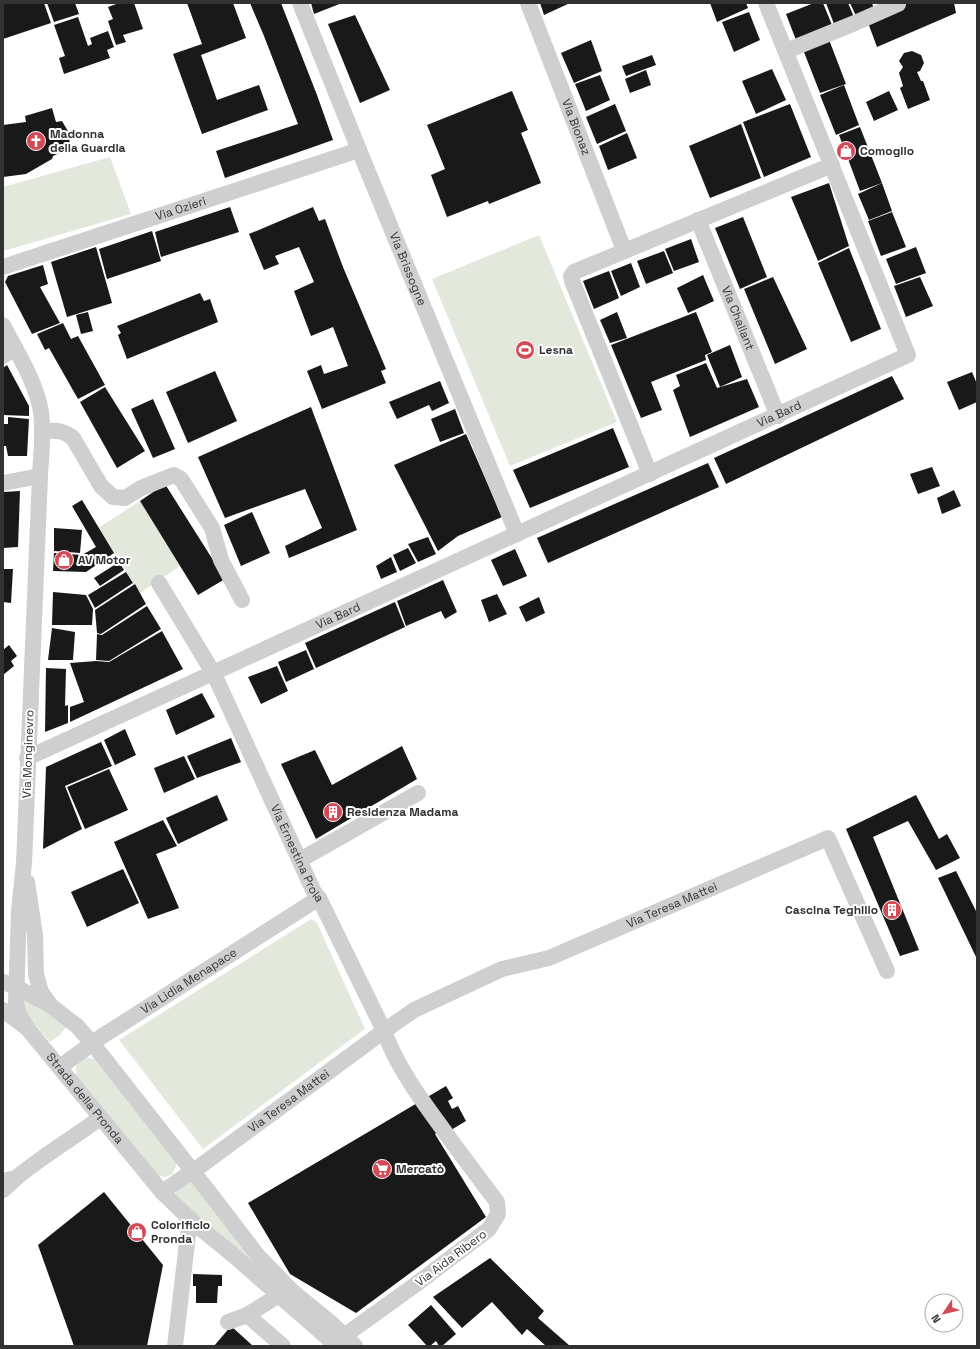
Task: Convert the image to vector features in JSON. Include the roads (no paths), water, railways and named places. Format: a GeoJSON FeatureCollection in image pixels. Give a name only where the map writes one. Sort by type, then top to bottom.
{"type":"FeatureCollection","features":[{"type":"Feature","properties":{"kind":"street","name":"Via Brissogne"},"geometry":{"type":"LineString","coordinates":[[300,3],[517,534]]}},
{"type":"Feature","properties":{"kind":"street","name":"Via Bionaz"},"geometry":{"type":"LineString","coordinates":[[528,3],[624,250]]}},
{"type":"Feature","properties":{"kind":"street"},"geometry":{"type":"LineString","coordinates":[[650,474],[571,276],[574,272],[624,250],[832,165],[766,3]]}},
{"type":"Feature","properties":{"kind":"street"},"geometry":{"type":"LineString","coordinates":[[786,51],[854,24],[898,4]]}},
{"type":"Feature","properties":{"kind":"street","name":"Via Ozieri"},"geometry":{"type":"LineString","coordinates":[[3,267],[359,150]]}},
{"type":"Feature","properties":{"kind":"street","name":"Via Bard"},"geometry":{"type":"LineString","coordinates":[[27,758],[214,674],[908,355],[832,165]]}},
{"type":"Feature","properties":{"kind":"street","name":"Via Challant"},"geometry":{"type":"LineString","coordinates":[[698,220],[778,416]]}},
{"type":"Feature","properties":{"kind":"street","name":"Via Monginevro"},"geometry":{"type":"LineString","coordinates":[[3,325],[9,352],[33,384],[41,413],[42,431],[27,758],[24,863],[17,959],[10,985],[19,1014],[27,1028]]}},
{"type":"Feature","properties":{"kind":"street"},"geometry":{"type":"LineString","coordinates":[[42,431],[60,430],[66,432],[73,438],[101,486],[113,497],[125,498],[141,488],[174,475],[181,478],[212,528],[221,560],[242,600]]}},
{"type":"Feature","properties":{"kind":"street"},"geometry":{"type":"LineString","coordinates":[[3,483],[40,476]]}},
{"type":"Feature","properties":{"kind":"street","name":"Via Ernestina Prola"},"geometry":{"type":"LineString","coordinates":[[159,583],[214,674],[314,892],[319,898],[384,1031]]}},
{"type":"Feature","properties":{"kind":"street"},"geometry":{"type":"LineString","coordinates":[[300,860],[418,793]]}},
{"type":"Feature","properties":{"kind":"street","name":"Via Teresa Mattei"},"geometry":{"type":"LineString","coordinates":[[193,1171],[414,1010],[502,969],[549,958],[828,838],[887,971]]}},
{"type":"Feature","properties":{"kind":"street"},"geometry":{"type":"LineString","coordinates":[[24,863],[35,935],[37,981],[41,992],[51,1006]]}},
{"type":"Feature","properties":{"kind":"street","name":"Via Lidia Menapace"},"geometry":{"type":"LineString","coordinates":[[60,1067],[92,1043],[319,898]]}},
{"type":"Feature","properties":{"kind":"street"},"geometry":{"type":"LineString","coordinates":[[3,972],[17,959]]}},
{"type":"Feature","properties":{"kind":"street"},"geometry":{"type":"LineString","coordinates":[[10,985],[51,1006],[77,1026],[193,1171],[263,1262],[293,1292],[331,1323],[346,1343]]}},
{"type":"Feature","properties":{"kind":"street","name":"Strada della Pronda"},"geometry":{"type":"LineString","coordinates":[[3,1010],[27,1028],[162,1192],[195,1224],[232,1254],[278,1295],[346,1343]]}},
{"type":"Feature","properties":{"kind":"street","name":"Via Aida Ribero"},"geometry":{"type":"LineString","coordinates":[[346,1343],[415,1285],[490,1229],[498,1214],[497,1202],[410,1083],[389,1045],[384,1031]]}},
{"type":"Feature","properties":{"kind":"street"},"geometry":{"type":"LineString","coordinates":[[3,1190],[10,1180],[100,1118]]}},
{"type":"Feature","properties":{"kind":"street"},"geometry":{"type":"LineString","coordinates":[[162,1192],[193,1171]]}},
{"type":"Feature","properties":{"kind":"street"},"geometry":{"type":"LineString","coordinates":[[175,1346],[188,1234],[195,1224]]}},
{"type":"Feature","properties":{"kind":"street"},"geometry":{"type":"LineString","coordinates":[[228,1322],[246,1315],[278,1295]]}},
{"type":"Feature","properties":{"kind":"street"},"geometry":{"type":"LineString","coordinates":[[246,1315],[283,1346]]}},
{"type":"Feature","properties":{"kind":"place","name":"Madonna della Guardia"},"geometry":{"type":"Point","coordinates":[36,141]}},
{"type":"Feature","properties":{"kind":"place","name":"Comoglio"},"geometry":{"type":"Point","coordinates":[846,151]}},
{"type":"Feature","properties":{"kind":"place","name":"Lesna"},"geometry":{"type":"Point","coordinates":[525,350]}},
{"type":"Feature","properties":{"kind":"place","name":"AV Motor"},"geometry":{"type":"Point","coordinates":[64,560]}},
{"type":"Feature","properties":{"kind":"place","name":"Residenza Madama"},"geometry":{"type":"Point","coordinates":[333,812]}},
{"type":"Feature","properties":{"kind":"place","name":"Cascina Teghillo"},"geometry":{"type":"Point","coordinates":[892,910]}},
{"type":"Feature","properties":{"kind":"place","name":"Mercatò"},"geometry":{"type":"Point","coordinates":[382,1169]}},
{"type":"Feature","properties":{"kind":"place","name":"Colorificio Pronda"},"geometry":{"type":"Point","coordinates":[137,1232]}}]}
